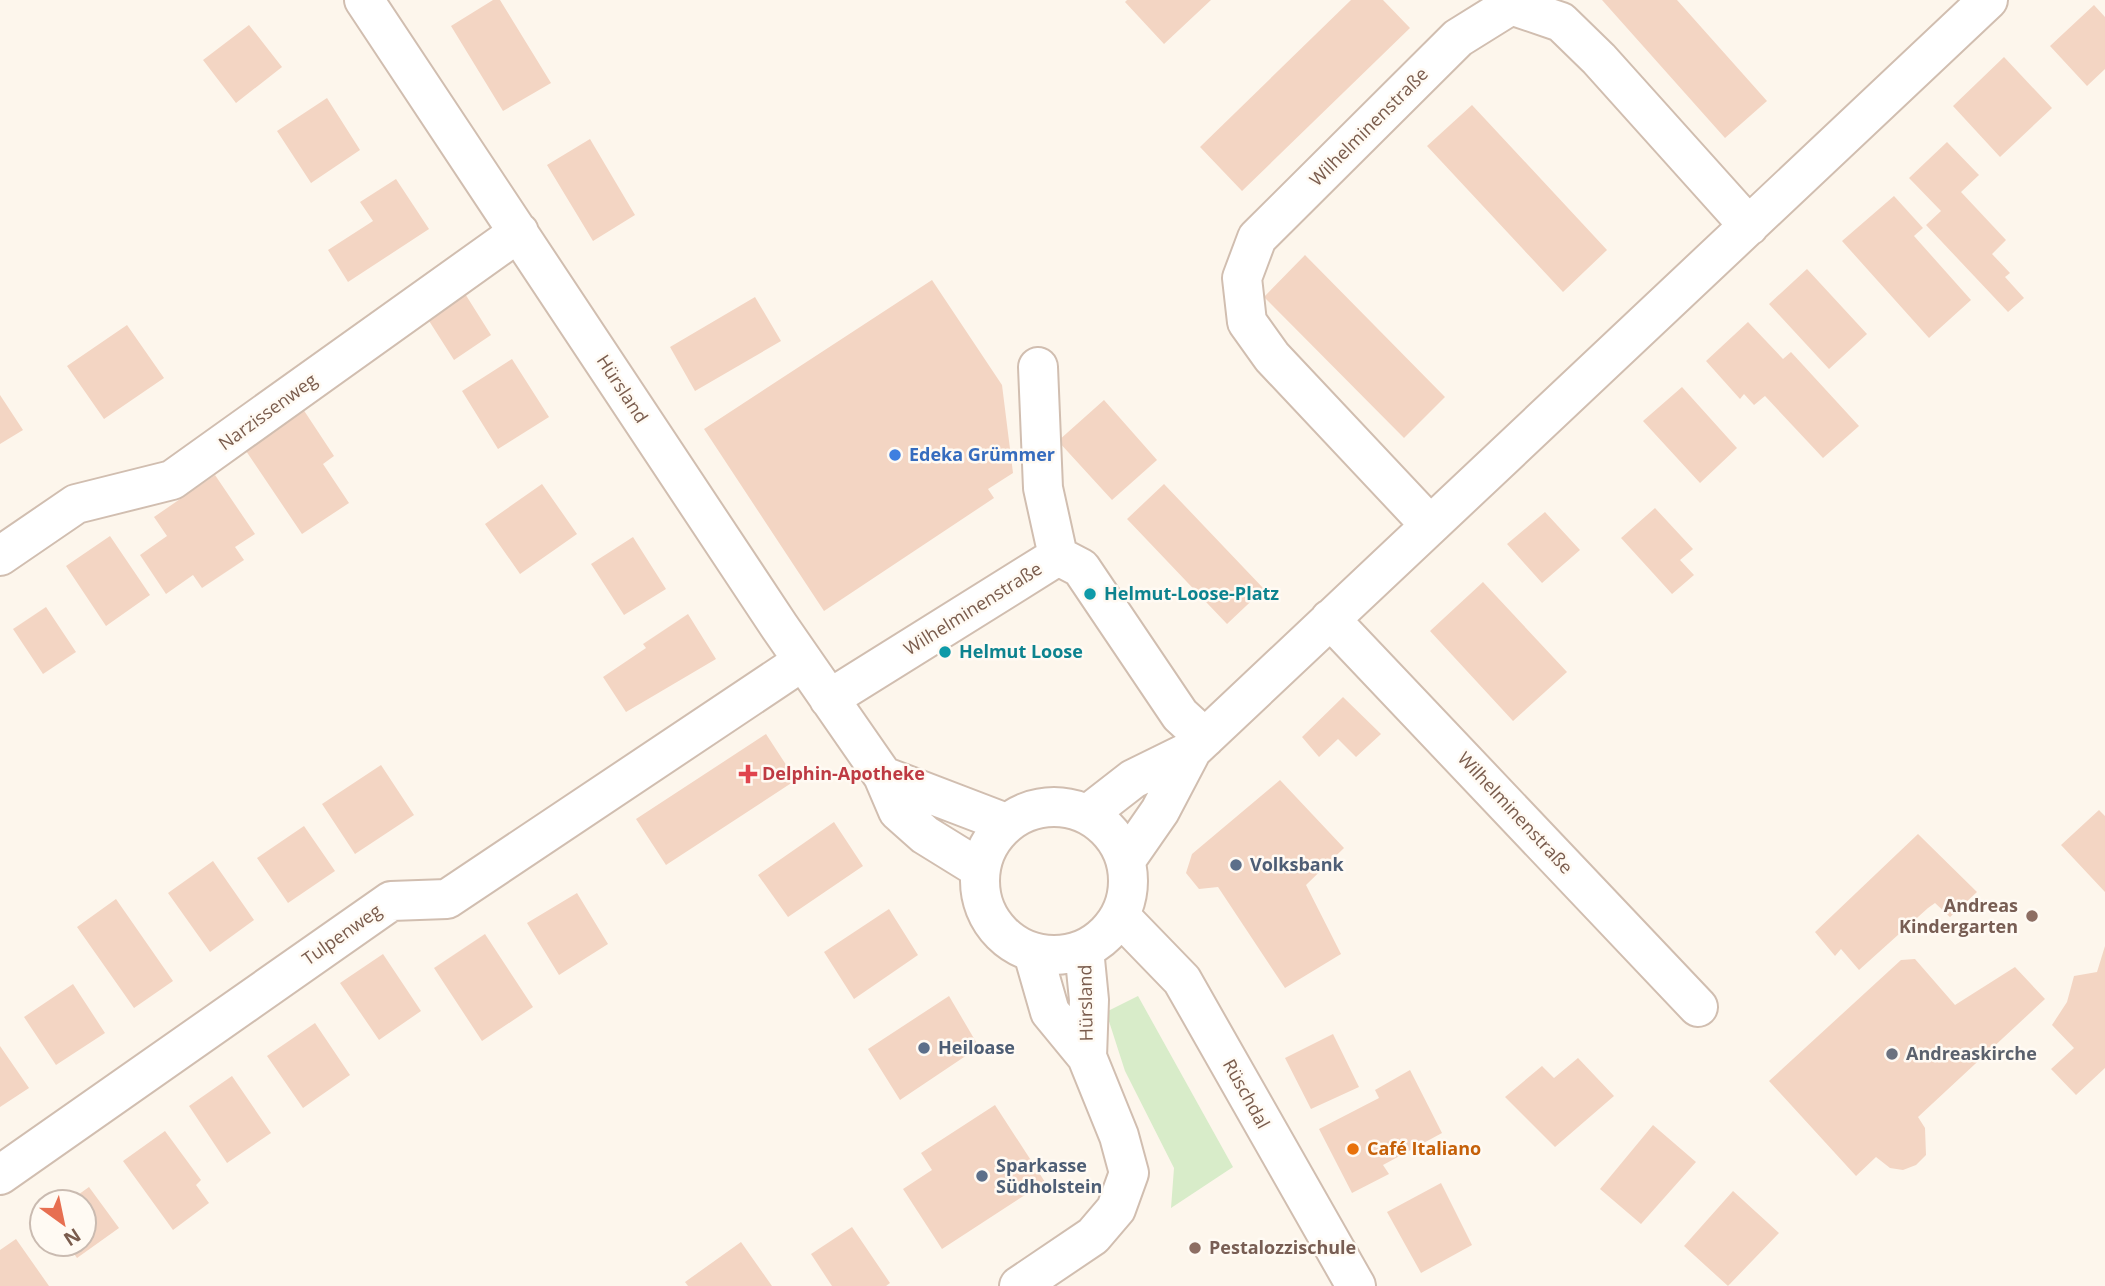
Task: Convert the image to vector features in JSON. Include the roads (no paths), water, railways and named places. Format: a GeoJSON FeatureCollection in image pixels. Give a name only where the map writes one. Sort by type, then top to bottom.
{"type":"FeatureCollection","features":[{"type":"Feature","properties":{"kind":"street","name":"Hürsland"},"geometry":{"type":"LineString","coordinates":[[364,0],[803,661],[883,776],[898,811],[925,835],[980,869]]}},
{"type":"Feature","properties":{"kind":"street"},"geometry":{"type":"LineString","coordinates":[[1087,814],[1133,779],[1199,744],[1988,0]]}},
{"type":"Feature","properties":{"kind":"street","name":"Wilhelminenstraße"},"geometry":{"type":"LineString","coordinates":[[1430,525],[1272,356],[1247,322],[1242,278],[1257,238],[1458,38],[1511,5],[1561,22],[1599,59],[1749,226]]}},
{"type":"Feature","properties":{"kind":"street","name":"Narzissenweg"},"geometry":{"type":"LineString","coordinates":[[0,556],[76,504],[172,480],[519,232]]}},
{"type":"Feature","properties":{"kind":"street"},"geometry":{"type":"LineString","coordinates":[[1038,368],[1043,488],[1058,556]]}},
{"type":"Feature","properties":{"kind":"street","name":"Wilhelminenstraße"},"geometry":{"type":"LineString","coordinates":[[829,699],[1058,556],[1081,568],[1199,744]]}},
{"type":"Feature","properties":{"kind":"street","name":"Wilhelminenstraße"},"geometry":{"type":"LineString","coordinates":[[1330,619],[1699,1007]]}},
{"type":"Feature","properties":{"kind":"street","name":"Tulpenweg"},"geometry":{"type":"LineString","coordinates":[[0,1175],[391,901],[447,899],[803,661]]}},
{"type":"Feature","properties":{"kind":"street"},"geometry":{"type":"LineString","coordinates":[[1126,860],[1160,811],[1199,744]]}},
{"type":"Feature","properties":{"kind":"street"},"geometry":{"type":"LineString","coordinates":[[883,776],[1006,823]]}},
{"type":"Feature","properties":{"kind":"street"},"geometry":{"type":"LineString","coordinates":[[1045,807],[1067,807],[1087,814],[1105,826],[1126,860],[1129,879],[1120,916],[1104,936],[1084,949],[1050,956],[1033,953],[1002,935],[990,921],[983,904],[980,869],[985,852],[1006,823],[1025,812],[1045,807]]}},
{"type":"Feature","properties":{"kind":"street","name":"Rüschdal"},"geometry":{"type":"LineString","coordinates":[[1120,916],[1182,980],[1356,1286]]}},
{"type":"Feature","properties":{"kind":"street","name":"Hürsland"},"geometry":{"type":"LineString","coordinates":[[1084,949],[1088,1000],[1087,1057]]}},
{"type":"Feature","properties":{"kind":"street","name":"Hürsland"},"geometry":{"type":"LineString","coordinates":[[1018,1286],[1093,1236],[1116,1209],[1129,1173],[1119,1136],[1087,1057],[1050,1012],[1033,953]]}},
{"type":"Feature","properties":{"kind":"place","name":"Edeka Grümmer"},"geometry":{"type":"Point","coordinates":[895,455]}},
{"type":"Feature","properties":{"kind":"place","name":"Helmut-Loose-Platz"},"geometry":{"type":"Point","coordinates":[1090,594]}},
{"type":"Feature","properties":{"kind":"place","name":"Helmut Loose"},"geometry":{"type":"Point","coordinates":[945,652]}},
{"type":"Feature","properties":{"kind":"place","name":"Delphin-Apotheke"},"geometry":{"type":"Point","coordinates":[748,774]}},
{"type":"Feature","properties":{"kind":"place","name":"Volksbank"},"geometry":{"type":"Point","coordinates":[1236,865]}},
{"type":"Feature","properties":{"kind":"place","name":"Andreas Kindergarten"},"geometry":{"type":"Point","coordinates":[2032,916]}},
{"type":"Feature","properties":{"kind":"place","name":"Heiloase"},"geometry":{"type":"Point","coordinates":[924,1048]}},
{"type":"Feature","properties":{"kind":"place","name":"Andreaskirche"},"geometry":{"type":"Point","coordinates":[1892,1054]}},
{"type":"Feature","properties":{"kind":"place","name":"Café Italiano"},"geometry":{"type":"Point","coordinates":[1353,1149]}},
{"type":"Feature","properties":{"kind":"place","name":"Sparkasse Südholstein"},"geometry":{"type":"Point","coordinates":[982,1176]}},
{"type":"Feature","properties":{"kind":"place","name":"Pestalozzischule"},"geometry":{"type":"Point","coordinates":[1195,1248]}}]}
